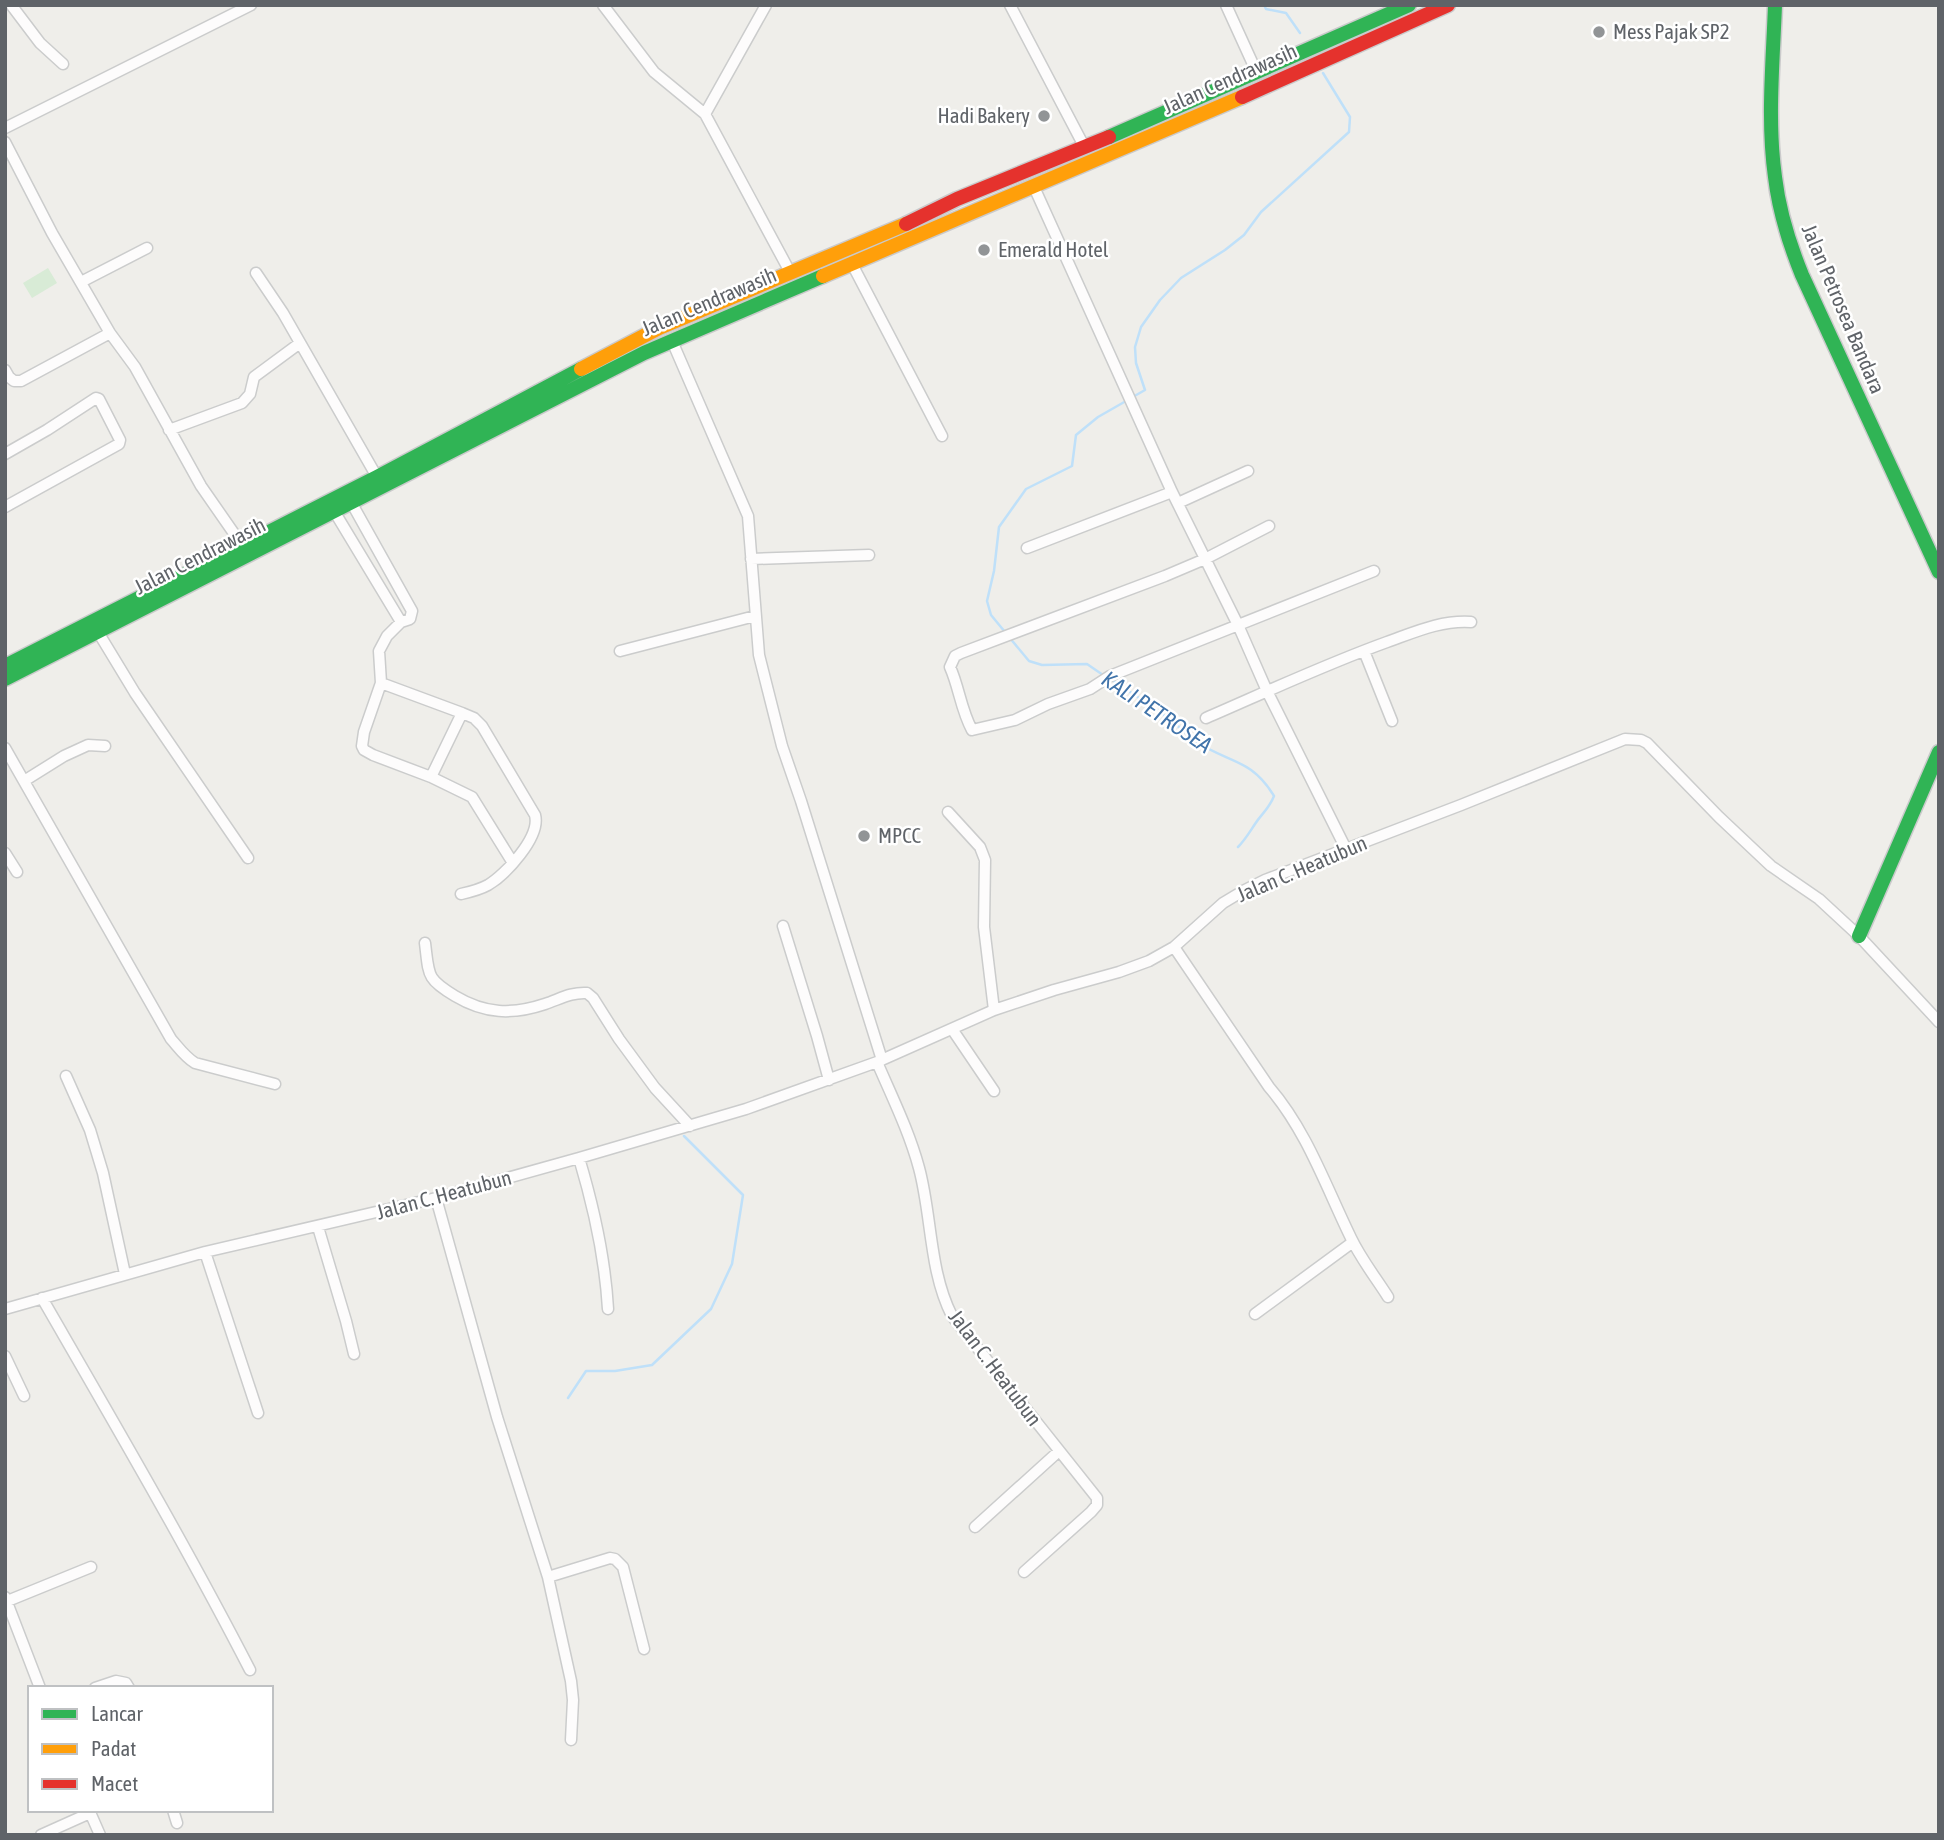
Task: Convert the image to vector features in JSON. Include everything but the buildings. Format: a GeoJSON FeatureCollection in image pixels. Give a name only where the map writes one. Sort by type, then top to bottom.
{"type":"FeatureCollection","features":[{"type":"Feature","properties":{"kind":"main road","name":"Jalan Cendrawasih"},"geometry":{"type":"LineString","coordinates":[[5,666],[377,477],[659,328],[888,233],[957,199],[1085,148],[1409,5]]}},
{"type":"Feature","properties":{"kind":"main road","name":"Jalan Cendrawasih"},"geometry":{"type":"LineString","coordinates":[[5,679],[644,353],[1034,187],[1448,5]]}},
{"type":"Feature","properties":{"kind":"main road","name":"Jalan Petrosea Bandara"},"geometry":{"type":"LineString","coordinates":[[1775,5],[1772,130],[1773,163],[1781,212],[1802,275],[1939,572]]}},
{"type":"Feature","properties":{"kind":"main road"},"geometry":{"type":"LineString","coordinates":[[1859,936],[1939,752]]}},
{"type":"Feature","properties":{"kind":"street"},"geometry":{"type":"LineString","coordinates":[[5,128],[251,5]]}},
{"type":"Feature","properties":{"kind":"street"},"geometry":{"type":"LineString","coordinates":[[603,5],[654,72],[705,114],[790,272]]}},
{"type":"Feature","properties":{"kind":"street"},"geometry":{"type":"LineString","coordinates":[[705,114],[766,5]]}},
{"type":"Feature","properties":{"kind":"street"},"geometry":{"type":"LineString","coordinates":[[1010,5],[1085,148]]}},
{"type":"Feature","properties":{"kind":"street"},"geometry":{"type":"LineString","coordinates":[[1226,5],[1257,73]]}},
{"type":"Feature","properties":{"kind":"street"},"geometry":{"type":"LineString","coordinates":[[5,10],[13,6],[40,43],[63,64]]}},
{"type":"Feature","properties":{"kind":"street"},"geometry":{"type":"LineString","coordinates":[[5,142],[52,233],[110,333],[135,367],[201,486],[242,545]]}},
{"type":"Feature","properties":{"kind":"street"},"geometry":{"type":"LineString","coordinates":[[1034,187],[1172,492],[1346,849]]}},
{"type":"Feature","properties":{"kind":"street"},"geometry":{"type":"LineString","coordinates":[[81,282],[147,248]]}},
{"type":"Feature","properties":{"kind":"street"},"geometry":{"type":"LineString","coordinates":[[852,264],[942,436]]}},
{"type":"Feature","properties":{"kind":"street"},"geometry":{"type":"LineString","coordinates":[[256,273],[300,343],[377,477]]}},
{"type":"Feature","properties":{"kind":"street"},"geometry":{"type":"LineString","coordinates":[[5,370],[14,381],[21,381],[110,333]]}},
{"type":"Feature","properties":{"kind":"street"},"geometry":{"type":"LineString","coordinates":[[672,341],[748,516],[759,655],[782,746],[880,1061]]}},
{"type":"Feature","properties":{"kind":"street"},"geometry":{"type":"LineString","coordinates":[[169,430],[242,402],[250,394],[252,382],[258,373],[300,343]]}},
{"type":"Feature","properties":{"kind":"street"},"geometry":{"type":"LineString","coordinates":[[5,454],[96,398],[120,440],[119,443],[5,506]]}},
{"type":"Feature","properties":{"kind":"street"},"geometry":{"type":"LineString","coordinates":[[1178,503],[1248,471]]}},
{"type":"Feature","properties":{"kind":"street"},"geometry":{"type":"LineString","coordinates":[[1027,548],[1172,492]]}},
{"type":"Feature","properties":{"kind":"street"},"geometry":{"type":"LineString","coordinates":[[351,502],[412,611],[410,619],[401,622],[387,636],[379,651],[382,683],[364,732],[363,749],[472,797],[513,863]]}},
{"type":"Feature","properties":{"kind":"street"},"geometry":{"type":"LineString","coordinates":[[334,511],[401,622]]}},
{"type":"Feature","properties":{"kind":"street"},"geometry":{"type":"LineString","coordinates":[[1269,526],[1205,559],[956,656],[950,667],[972,730],[1009,723],[1048,704],[1090,689],[1110,676],[1374,571]]}},
{"type":"Feature","properties":{"kind":"street"},"geometry":{"type":"LineString","coordinates":[[751,559],[869,555]]}},
{"type":"Feature","properties":{"kind":"street"},"geometry":{"type":"LineString","coordinates":[[620,651],[755,616]]}},
{"type":"Feature","properties":{"kind":"street"},"geometry":{"type":"LineString","coordinates":[[1206,718],[1364,651],[1444,622],[1471,622]]}},
{"type":"Feature","properties":{"kind":"street"},"geometry":{"type":"LineString","coordinates":[[98,632],[135,694],[248,858]]}},
{"type":"Feature","properties":{"kind":"street"},"geometry":{"type":"LineString","coordinates":[[1364,651],[1392,721]]}},
{"type":"Feature","properties":{"kind":"street"},"geometry":{"type":"LineString","coordinates":[[382,683],[474,718],[482,726],[537,819],[536,829],[513,863],[488,885],[461,894]]}},
{"type":"Feature","properties":{"kind":"street"},"geometry":{"type":"LineString","coordinates":[[431,777],[462,713]]}},
{"type":"Feature","properties":{"kind":"street","name":"Jalan C. Heatubun"},"geometry":{"type":"LineString","coordinates":[[5,1309],[205,1252],[436,1198],[690,1126],[829,1080],[880,1061],[994,1010],[1149,961],[1174,947],[1208,915],[1243,891],[1625,738],[1647,743],[1719,817],[1772,866],[1819,899],[1859,936],[1939,1022]]}},
{"type":"Feature","properties":{"kind":"street"},"geometry":{"type":"LineString","coordinates":[[24,781],[88,746],[105,746]]}},
{"type":"Feature","properties":{"kind":"street"},"geometry":{"type":"LineString","coordinates":[[5,748],[171,1039],[186,1058],[195,1063],[275,1084]]}},
{"type":"Feature","properties":{"kind":"street"},"geometry":{"type":"LineString","coordinates":[[948,813],[980,847],[985,860],[984,927],[994,1010]]}},
{"type":"Feature","properties":{"kind":"street"},"geometry":{"type":"LineString","coordinates":[[5,853],[17,872]]}},
{"type":"Feature","properties":{"kind":"street"},"geometry":{"type":"LineString","coordinates":[[783,926],[829,1080]]}},
{"type":"Feature","properties":{"kind":"street"},"geometry":{"type":"LineString","coordinates":[[425,943],[430,976],[437,985],[483,1009],[500,1012],[543,1005],[572,993],[587,992],[655,1088],[690,1126]]}},
{"type":"Feature","properties":{"kind":"street"},"geometry":{"type":"LineString","coordinates":[[1174,947],[1302,1133],[1353,1242],[1388,1297]]}},
{"type":"Feature","properties":{"kind":"street"},"geometry":{"type":"LineString","coordinates":[[952,1029],[993,1091]]}},
{"type":"Feature","properties":{"kind":"street","name":"Jalan C. Heatubun"},"geometry":{"type":"LineString","coordinates":[[880,1061],[919,1170],[936,1264],[948,1309],[956,1324],[1097,1498],[1097,1505],[1091,1512],[1024,1572]]}},
{"type":"Feature","properties":{"kind":"street"},"geometry":{"type":"LineString","coordinates":[[66,1076],[90,1130],[103,1173],[125,1274]]}},
{"type":"Feature","properties":{"kind":"street"},"geometry":{"type":"LineString","coordinates":[[579,1158],[603,1255],[608,1309]]}},
{"type":"Feature","properties":{"kind":"street"},"geometry":{"type":"LineString","coordinates":[[436,1198],[497,1417],[548,1577],[571,1681],[571,1740]]}},
{"type":"Feature","properties":{"kind":"street"},"geometry":{"type":"LineString","coordinates":[[318,1227],[354,1354]]}},
{"type":"Feature","properties":{"kind":"street"},"geometry":{"type":"LineString","coordinates":[[1255,1314],[1353,1242]]}},
{"type":"Feature","properties":{"kind":"street"},"geometry":{"type":"LineString","coordinates":[[205,1252],[258,1413]]}},
{"type":"Feature","properties":{"kind":"street"},"geometry":{"type":"LineString","coordinates":[[42,1298],[99,1394],[250,1670]]}},
{"type":"Feature","properties":{"kind":"street"},"geometry":{"type":"LineString","coordinates":[[5,1356],[24,1396]]}},
{"type":"Feature","properties":{"kind":"street"},"geometry":{"type":"LineString","coordinates":[[975,1527],[1059,1451]]}},
{"type":"Feature","properties":{"kind":"street"},"geometry":{"type":"LineString","coordinates":[[548,1577],[610,1558],[620,1562],[624,1567],[644,1649]]}},
{"type":"Feature","properties":{"kind":"street"},"geometry":{"type":"LineString","coordinates":[[39,1686],[6,1600],[91,1567]]}},
{"type":"Feature","properties":{"kind":"street"},"geometry":{"type":"LineString","coordinates":[[101,1686],[116,1681],[128,1686]]}},
{"type":"Feature","properties":{"kind":"street"},"geometry":{"type":"LineString","coordinates":[[41,1835],[90,1812],[100,1835]]}},
{"type":"Feature","properties":{"kind":"street"},"geometry":{"type":"LineString","coordinates":[[174,1812],[177,1823]]}},
{"type":"Feature","properties":{"kind":"green space"},"geometry":{"type":"Polygon","coordinates":[[[48,268],[57,283],[32,298],[23,283],[48,268]]]}},
{"type":"Feature","properties":{"kind":"waterway","name":"KALI PETROSEA"},"geometry":{"type":"LineString","coordinates":[[1264,5],[1266,9],[1286,13],[1300,33]]}},
{"type":"Feature","properties":{"kind":"waterway","name":"KALI PETROSEA"},"geometry":{"type":"LineString","coordinates":[[1131,398],[1145,390],[1136,363],[1135,347],[1141,327],[1160,300],[1181,278],[1244,235],[1261,212],[1349,132],[1350,117],[1323,73]]}},
{"type":"Feature","properties":{"kind":"waterway","name":"KALI PETROSEA"},"geometry":{"type":"LineString","coordinates":[[1005,632],[991,615],[987,601],[994,571],[999,527],[1026,489],[1072,466],[1076,435],[1098,417],[1126,401]]}},
{"type":"Feature","properties":{"kind":"waterway","name":"KALI PETROSEA"},"geometry":{"type":"LineString","coordinates":[[1009,637],[1029,661],[1042,665],[1087,664],[1103,675]]}},
{"type":"Feature","properties":{"kind":"waterway","name":"KALI PETROSEA"},"geometry":{"type":"LineString","coordinates":[[1112,680],[1195,741],[1248,768],[1265,784],[1274,796],[1238,847]]}},
{"type":"Feature","properties":{"kind":"waterway"},"geometry":{"type":"LineString","coordinates":[[568,1398],[586,1371],[615,1371],[652,1365],[711,1309],[732,1264],[743,1195],[684,1136]]}},
{"type":"Feature","properties":{"kind":"traffic: fast"},"geometry":{"type":"LineString","coordinates":[[1109,137],[1409,5]]}},
{"type":"Feature","properties":{"kind":"traffic: fast"},"geometry":{"type":"LineString","coordinates":[[1775,5],[1771,134],[1777,190],[1785,227],[1802,275],[1939,572]]}},
{"type":"Feature","properties":{"kind":"traffic: fast"},"geometry":{"type":"LineString","coordinates":[[5,679],[644,353],[823,276]]}},
{"type":"Feature","properties":{"kind":"traffic: fast"},"geometry":{"type":"LineString","coordinates":[[5,666],[377,477],[581,369]]}},
{"type":"Feature","properties":{"kind":"traffic: fast"},"geometry":{"type":"LineString","coordinates":[[1859,936],[1939,752]]}},
{"type":"Feature","properties":{"kind":"traffic: slow"},"geometry":{"type":"LineString","coordinates":[[823,276],[1242,97]]}},
{"type":"Feature","properties":{"kind":"traffic: slow"},"geometry":{"type":"LineString","coordinates":[[581,369],[659,328],[906,224]]}},
{"type":"Feature","properties":{"kind":"traffic: jam"},"geometry":{"type":"LineString","coordinates":[[1242,97],[1448,5]]}},
{"type":"Feature","properties":{"kind":"traffic: jam"},"geometry":{"type":"LineString","coordinates":[[906,224],[957,199],[1109,137]]}},
{"type":"Feature","properties":{"kind":"place","name":"Mess Pajak SP2"},"geometry":{"type":"Point","coordinates":[1599,32]}},
{"type":"Feature","properties":{"kind":"place","name":"Hadi Bakery"},"geometry":{"type":"Point","coordinates":[1044,116]}},
{"type":"Feature","properties":{"kind":"place","name":"Emerald Hotel"},"geometry":{"type":"Point","coordinates":[984,250]}},
{"type":"Feature","properties":{"kind":"place","name":"MPCC"},"geometry":{"type":"Point","coordinates":[864,836]}}]}
